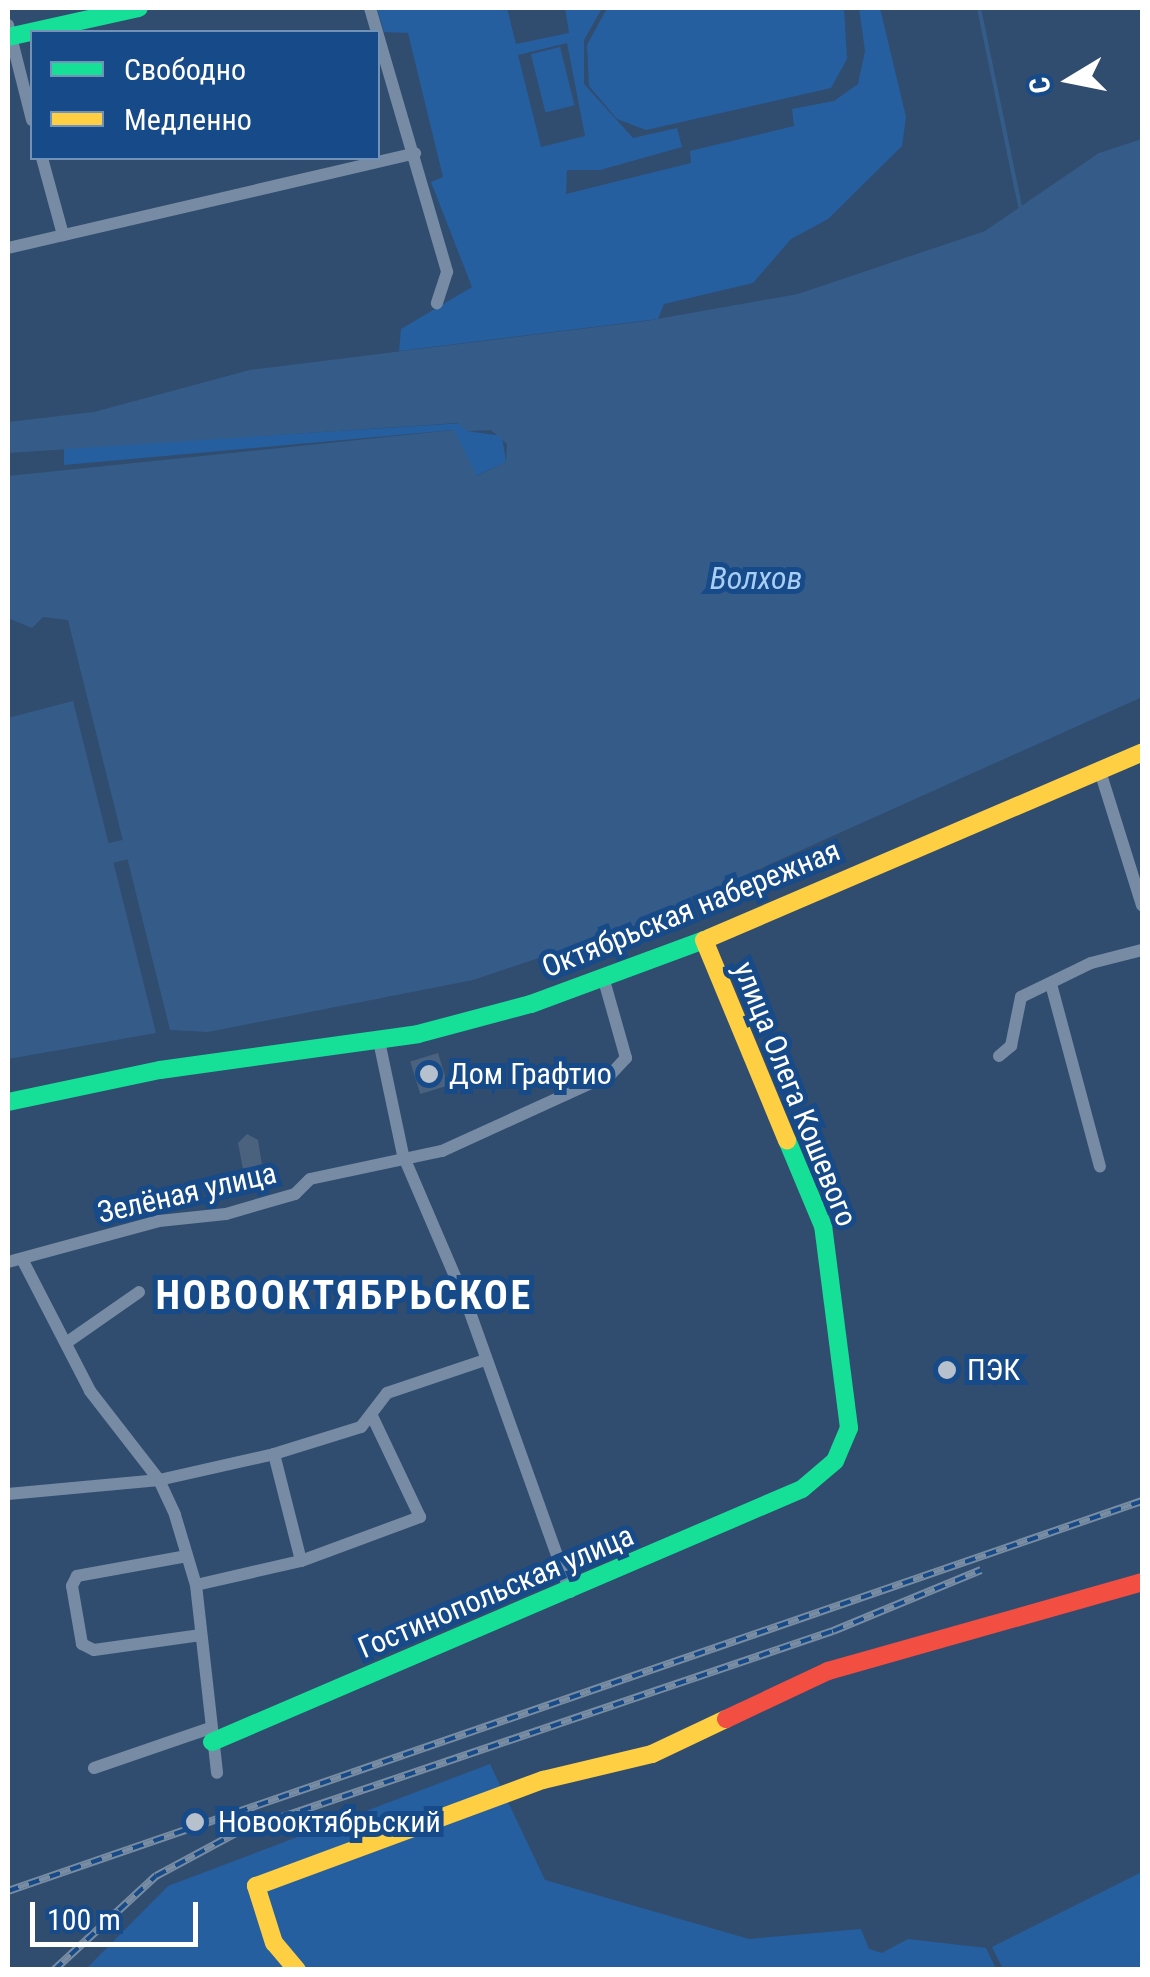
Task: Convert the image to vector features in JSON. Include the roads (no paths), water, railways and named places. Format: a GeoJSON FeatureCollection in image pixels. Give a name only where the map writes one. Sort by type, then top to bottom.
{"type":"FeatureCollection","features":[{"type":"Feature","properties":{"kind":"street"},"geometry":{"type":"LineString","coordinates":[[30,113],[8,33],[139,8]]}},
{"type":"Feature","properties":{"kind":"street"},"geometry":{"type":"LineString","coordinates":[[380,40],[447,272],[437,303]]}},
{"type":"Feature","properties":{"kind":"street"},"geometry":{"type":"LineString","coordinates":[[8,248],[415,154]]}},
{"type":"Feature","properties":{"kind":"street"},"geometry":{"type":"LineString","coordinates":[[43,160],[63,235]]}},
{"type":"Feature","properties":{"kind":"street","name":"Октябрьская набережная"},"geometry":{"type":"LineString","coordinates":[[8,1102],[160,1070],[379,1041],[604,980],[1142,752]]}},
{"type":"Feature","properties":{"kind":"street"},"geometry":{"type":"LineString","coordinates":[[1099,768],[1142,904]]}},
{"type":"Feature","properties":{"kind":"street","name":"улица Олега Кошевого"},"geometry":{"type":"LineString","coordinates":[[704,940],[823,1226],[834,1279],[850,1428],[836,1461],[802,1490]]}},
{"type":"Feature","properties":{"kind":"street"},"geometry":{"type":"LineString","coordinates":[[999,1056],[1012,1046],[1021,997],[1142,950]]}},
{"type":"Feature","properties":{"kind":"street","name":"Зелёная улица"},"geometry":{"type":"LineString","coordinates":[[8,1262],[159,1221],[226,1214],[295,1194],[310,1179],[403,1155],[442,1151],[611,1074],[626,1058],[604,980]]}},
{"type":"Feature","properties":{"kind":"street"},"geometry":{"type":"LineString","coordinates":[[1051,984],[1100,1167]]}},
{"type":"Feature","properties":{"kind":"street"},"geometry":{"type":"LineString","coordinates":[[379,1041],[403,1155],[485,1360],[570,1592]]}},
{"type":"Feature","properties":{"kind":"street"},"geometry":{"type":"LineString","coordinates":[[22,1259],[90,1391],[159,1480],[196,1585],[217,1773]]}},
{"type":"Feature","properties":{"kind":"street"},"geometry":{"type":"LineString","coordinates":[[66,1343],[139,1292]]}},
{"type":"Feature","properties":{"kind":"street"},"geometry":{"type":"LineString","coordinates":[[8,1494],[159,1480],[274,1454],[372,1416],[387,1393],[485,1360]]}},
{"type":"Feature","properties":{"kind":"street"},"geometry":{"type":"LineString","coordinates":[[196,1585],[301,1560],[420,1518],[372,1416]]}},
{"type":"Feature","properties":{"kind":"street"},"geometry":{"type":"LineString","coordinates":[[274,1454],[301,1560]]}},
{"type":"Feature","properties":{"kind":"street","name":"Гостинопольская улица"},"geometry":{"type":"LineString","coordinates":[[94,1768],[211,1735],[570,1592],[802,1490]]}},
{"type":"Feature","properties":{"kind":"street"},"geometry":{"type":"LineString","coordinates":[[187,1556],[77,1576],[72,1586],[82,1644],[94,1650],[201,1634]]}},
{"type":"Feature","properties":{"kind":"street"},"geometry":{"type":"LineString","coordinates":[[297,1970],[274,1943],[256,1886],[302,1864],[543,1780],[670,1747],[828,1672],[1142,1582]]}},
{"type":"Feature","properties":{"kind":"water","name":"Волхов"},"geometry":{"type":"Polygon","coordinates":[[[1142,139],[1142,697],[628,928],[473,980],[208,1032],[170,1030],[68,620],[43,617],[32,628],[8,618],[8,476],[454,430],[477,476],[506,462],[507,444],[491,430],[467,431],[457,423],[8,453],[8,422],[94,412],[250,370],[646,321],[798,294],[985,231],[1099,153],[1142,139]]]}},
{"type":"Feature","properties":{"kind":"water"},"geometry":{"type":"Polygon","coordinates":[[[73,701],[156,1033],[8,1059],[8,718],[73,701]]]}},
{"type":"Feature","properties":{"kind":"waterway"},"geometry":{"type":"LineString","coordinates":[[979,8],[1020,206]]}},
{"type":"Feature","properties":{"kind":"waterway","name":"Волхов"},"geometry":{"type":"LineString","coordinates":[[85,859],[149,844]]}},
{"type":"Feature","properties":{"kind":"railway"},"geometry":{"type":"LineString","coordinates":[[8,1891],[1142,1501]]}},
{"type":"Feature","properties":{"kind":"railway"},"geometry":{"type":"LineString","coordinates":[[54,1970],[156,1876],[238,1832],[833,1631],[981,1570]]}},
{"type":"Feature","properties":{"kind":"place","name":"Дом Графтио"},"geometry":{"type":"Point","coordinates":[429,1074]}},
{"type":"Feature","properties":{"kind":"place","name":"ПЭК"},"geometry":{"type":"Point","coordinates":[947,1370]}},
{"type":"Feature","properties":{"kind":"place","name":"Новооктябрьский"},"geometry":{"type":"Point","coordinates":[195,1822]}},
{"type":"Feature","properties":{"kind":"district","name":"НОВООКТЯБРЬСКОЕ"},"geometry":{"type":"Point","coordinates":[344,1296]}}]}
